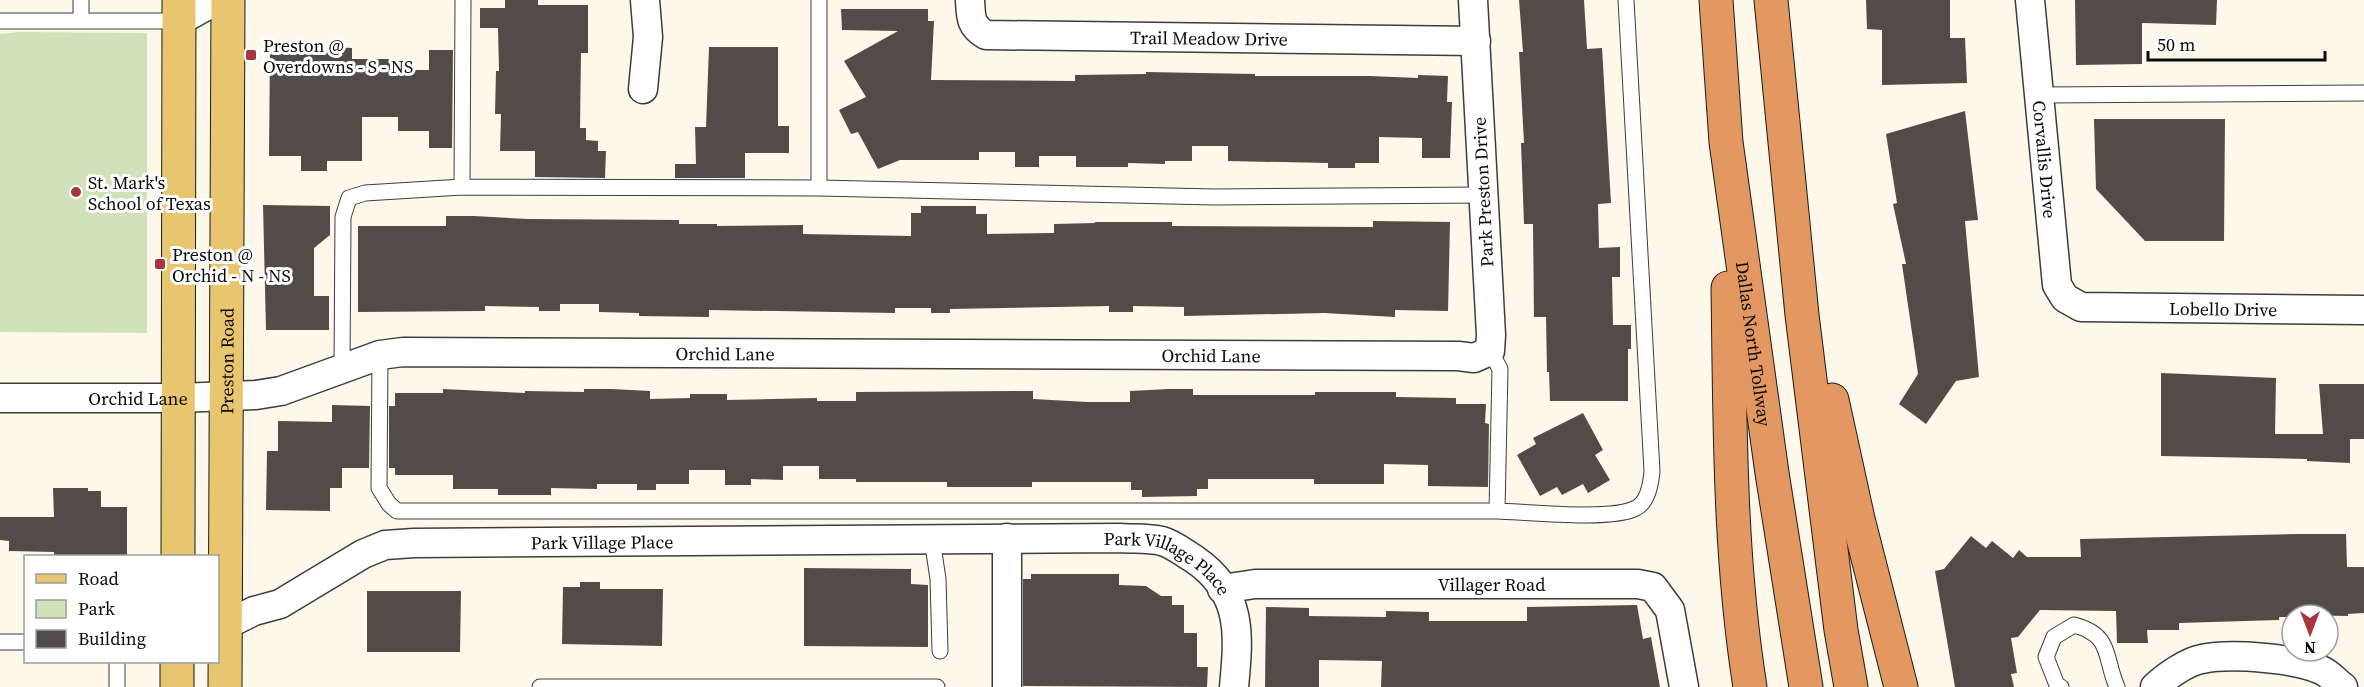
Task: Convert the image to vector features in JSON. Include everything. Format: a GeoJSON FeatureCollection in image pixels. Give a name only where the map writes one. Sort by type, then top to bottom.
{"type":"FeatureCollection","features":[{"type":"Feature","properties":{"kind":"highway","name":"Dallas North Tollway"},"geometry":{"type":"LineString","coordinates":[[1716,0],[1726,142],[1772,473],[1806,687]]}},
{"type":"Feature","properties":{"kind":"highway"},"geometry":{"type":"LineString","coordinates":[[1771,0],[1802,315],[1841,630],[1851,687]]}},
{"type":"Feature","properties":{"kind":"highway"},"geometry":{"type":"LineString","coordinates":[[1726,142],[1731,489],[1740,606],[1750,687]]}},
{"type":"Feature","properties":{"kind":"highway"},"geometry":{"type":"LineString","coordinates":[[1802,315],[1826,373],[1858,519],[1901,687]]}},
{"type":"Feature","properties":{"kind":"main road","name":"Preston Road"},"geometry":{"type":"LineString","coordinates":[[225,687],[221,628],[226,396],[228,0]]}},
{"type":"Feature","properties":{"kind":"main road"},"geometry":{"type":"LineString","coordinates":[[178,555],[179,11]]}},
{"type":"Feature","properties":{"kind":"main road"},"geometry":{"type":"LineString","coordinates":[[177,663],[177,687]]}},
{"type":"Feature","properties":{"kind":"street"},"geometry":{"type":"LineString","coordinates":[[179,11],[217,0]]}},
{"type":"Feature","properties":{"kind":"street"},"geometry":{"type":"LineString","coordinates":[[643,89],[648,37],[645,0]]}},
{"type":"Feature","properties":{"kind":"street","name":"Trail Meadow Drive"},"geometry":{"type":"LineString","coordinates":[[970,0],[971,22],[978,31],[986,35],[1476,41]]}},
{"type":"Feature","properties":{"kind":"street","name":"Park Preston Drive"},"geometry":{"type":"LineString","coordinates":[[1473,0],[1490,351]]}},
{"type":"Feature","properties":{"kind":"street","name":"Corvallis Drive"},"geometry":{"type":"LineString","coordinates":[[2030,0],[2057,285],[2065,298],[2081,307]]}},
{"type":"Feature","properties":{"kind":"street","name":"Lobello Drive"},"geometry":{"type":"LineString","coordinates":[[2081,307],[2364,310]]}},
{"type":"Feature","properties":{"kind":"street","name":"Orchid Lane"},"geometry":{"type":"LineString","coordinates":[[0,398],[178,398],[281,391],[380,355],[403,352],[1458,356],[1474,358],[1490,351]]}},
{"type":"Feature","properties":{"kind":"street"},"geometry":{"type":"LineString","coordinates":[[1007,538],[1007,687]]}},
{"type":"Feature","properties":{"kind":"street","name":"Park Village Place"},"geometry":{"type":"LineString","coordinates":[[221,628],[254,611],[280,604],[363,554],[385,545],[1120,538],[1163,541],[1198,562],[1212,574],[1233,610],[1238,638],[1234,687]]}},
{"type":"Feature","properties":{"kind":"street","name":"Villager Road"},"geometry":{"type":"LineString","coordinates":[[1222,589],[1255,584],[1638,584],[1653,587],[1670,610],[1684,687]]}},
{"type":"Feature","properties":{"kind":"street"},"geometry":{"type":"LineString","coordinates":[[2155,687],[2164,678],[2200,659],[2237,656],[2287,661],[2322,670],[2343,687]]}},
{"type":"Feature","properties":{"kind":"lane"},"geometry":{"type":"LineString","coordinates":[[81,0],[81,21]]}},
{"type":"Feature","properties":{"kind":"lane"},"geometry":{"type":"LineString","coordinates":[[462,187],[464,0]]}},
{"type":"Feature","properties":{"kind":"lane"},"geometry":{"type":"LineString","coordinates":[[819,0],[819,188]]}},
{"type":"Feature","properties":{"kind":"lane"},"geometry":{"type":"LineString","coordinates":[[380,355],[379,488],[397,512],[1497,512],[1617,515],[1639,507],[1650,488],[1652,471],[1626,0]]}},
{"type":"Feature","properties":{"kind":"lane"},"geometry":{"type":"LineString","coordinates":[[0,21],[81,21],[179,11]]}},
{"type":"Feature","properties":{"kind":"lane"},"geometry":{"type":"LineString","coordinates":[[2038,95],[2364,93]]}},
{"type":"Feature","properties":{"kind":"lane"},"geometry":{"type":"LineString","coordinates":[[342,369],[343,217],[349,198],[365,193],[462,187],[819,188],[1214,197],[1483,195]]}},
{"type":"Feature","properties":{"kind":"lane"},"geometry":{"type":"LineString","coordinates":[[1490,351],[1500,369],[1497,512]]}},
{"type":"Feature","properties":{"kind":"lane"},"geometry":{"type":"LineString","coordinates":[[932,539],[938,579],[940,651]]}},
{"type":"Feature","properties":{"kind":"lane"},"geometry":{"type":"LineString","coordinates":[[2061,687],[2056,685],[2046,657],[2054,637],[2074,625],[2090,629],[2108,651],[2113,685]]}},
{"type":"Feature","properties":{"kind":"lane"},"geometry":{"type":"LineString","coordinates":[[0,642],[24,642]]}},
{"type":"Feature","properties":{"kind":"lane"},"geometry":{"type":"LineString","coordinates":[[117,663],[117,687]]}},
{"type":"Feature","properties":{"kind":"lane"},"geometry":{"type":"LineString","coordinates":[[540,687],[937,687]]}},
{"type":"Feature","properties":{"kind":"green space","name":"St. Mark's School of Texas"},"geometry":{"type":"Polygon","coordinates":[[[19,32],[147,33],[147,333],[0,332],[0,34],[19,32]]]}},
{"type":"Feature","properties":{"kind":"building"},"geometry":{"type":"Polygon","coordinates":[[[505,0],[538,0],[538,5],[588,5],[588,53],[581,53],[580,128],[586,128],[586,140],[598,141],[598,151],[606,151],[605,178],[535,177],[535,151],[500,151],[501,114],[495,114],[496,71],[499,71],[498,28],[480,28],[480,8],[505,8],[505,0]]]}},
{"type":"Feature","properties":{"kind":"building"},"geometry":{"type":"Polygon","coordinates":[[[1519,0],[1584,0],[1587,49],[1602,48],[1611,203],[1598,204],[1599,248],[1620,247],[1620,277],[1612,277],[1613,325],[1631,325],[1631,349],[1628,349],[1628,401],[1550,401],[1546,317],[1534,317],[1533,224],[1524,224],[1521,143],[1524,143],[1519,52],[1523,52],[1519,0]]]}},
{"type":"Feature","properties":{"kind":"building"},"geometry":{"type":"Polygon","coordinates":[[[1866,0],[1950,0],[1950,38],[1965,38],[1967,83],[1882,85],[1882,30],[1867,29],[1866,0]]]}},
{"type":"Feature","properties":{"kind":"building"},"geometry":{"type":"Polygon","coordinates":[[[2075,0],[2217,0],[2216,25],[2142,23],[2142,64],[2076,65],[2075,0]]]}},
{"type":"Feature","properties":{"kind":"building"},"geometry":{"type":"Polygon","coordinates":[[[841,9],[928,9],[928,21],[934,21],[931,80],[1075,81],[1075,75],[1146,74],[1146,72],[1255,74],[1255,76],[1418,78],[1418,75],[1448,76],[1447,102],[1452,102],[1450,158],[1422,158],[1422,138],[1379,137],[1379,163],[1355,163],[1355,168],[1328,168],[1328,163],[1228,161],[1228,146],[1192,146],[1192,161],[1165,161],[1165,164],[1128,163],[1128,167],[1076,167],[1076,156],[1039,156],[1039,167],[1015,167],[1015,152],[979,152],[979,160],[900,160],[878,169],[858,132],[851,134],[839,110],[866,97],[844,61],[898,31],[842,30],[841,9]]]}},
{"type":"Feature","properties":{"kind":"building"},"geometry":{"type":"Polygon","coordinates":[[[333,47],[352,48],[352,59],[392,59],[392,70],[429,70],[429,50],[453,50],[452,148],[429,148],[429,131],[398,131],[398,117],[362,117],[362,161],[327,161],[327,171],[301,171],[301,156],[269,156],[270,52],[333,52],[333,47]]]}},
{"type":"Feature","properties":{"kind":"building"},"geometry":{"type":"Polygon","coordinates":[[[709,47],[778,47],[778,126],[789,126],[789,153],[745,153],[745,178],[675,178],[675,164],[696,164],[695,127],[706,127],[709,47]]]}},
{"type":"Feature","properties":{"kind":"building"},"geometry":{"type":"Polygon","coordinates":[[[1965,111],[1978,220],[1965,221],[1979,377],[1956,381],[1926,424],[1899,404],[1918,374],[1902,264],[1906,264],[1893,204],[1897,203],[1886,134],[1965,111]]]}},
{"type":"Feature","properties":{"kind":"building"},"geometry":{"type":"Polygon","coordinates":[[[2094,119],[2225,119],[2224,241],[2145,241],[2096,189],[2094,119]]]}},
{"type":"Feature","properties":{"kind":"building"},"geometry":{"type":"Polygon","coordinates":[[[263,205],[330,206],[330,235],[314,248],[314,296],[329,296],[329,330],[266,330],[263,205]]]}},
{"type":"Feature","properties":{"kind":"building"},"geometry":{"type":"Polygon","coordinates":[[[921,206],[976,206],[976,214],[987,214],[987,234],[1054,233],[1054,224],[1095,222],[1172,222],[1172,226],[1373,227],[1373,221],[1450,222],[1448,311],[1395,310],[1395,317],[1324,313],[1184,316],[1184,307],[1133,306],[1133,312],[1109,312],[1109,306],[950,309],[950,313],[931,313],[931,308],[895,308],[895,313],[709,310],[709,317],[639,316],[639,313],[599,312],[599,304],[560,304],[560,311],[539,311],[539,307],[485,306],[485,311],[358,312],[358,226],[446,226],[446,216],[474,216],[528,219],[679,220],[679,224],[717,224],[717,226],[803,225],[803,234],[911,236],[911,213],[921,213],[921,206]]]}},
{"type":"Feature","properties":{"kind":"building"},"geometry":{"type":"Polygon","coordinates":[[[2161,373],[2276,378],[2275,434],[2323,434],[2319,384],[2364,384],[2364,439],[2350,439],[2350,463],[2307,461],[2307,459],[2161,456],[2161,373]]]}},
{"type":"Feature","properties":{"kind":"building"},"geometry":{"type":"Polygon","coordinates":[[[443,389],[525,393],[525,391],[584,392],[584,389],[611,389],[650,391],[650,399],[690,398],[690,394],[727,394],[727,400],[817,398],[817,401],[856,401],[856,392],[1033,391],[1033,399],[1088,402],[1130,402],[1130,391],[1169,389],[1193,389],[1193,395],[1315,395],[1315,392],[1396,392],[1396,397],[1456,398],[1456,404],[1486,404],[1485,423],[1489,424],[1488,487],[1428,486],[1428,465],[1384,464],[1384,484],[1314,484],[1314,479],[1208,479],[1208,489],[1197,489],[1197,496],[1142,497],[1142,490],[1131,490],[1131,482],[1032,482],[1032,487],[947,487],[947,482],[856,482],[856,479],[819,479],[819,466],[783,466],[783,480],[751,479],[751,485],[725,485],[725,470],[689,470],[689,484],[656,484],[656,490],[637,490],[637,484],[597,484],[597,489],[551,488],[551,495],[498,495],[498,489],[453,489],[453,475],[395,475],[395,468],[389,468],[389,406],[395,406],[395,393],[443,393],[443,389]]]}},
{"type":"Feature","properties":{"kind":"building"},"geometry":{"type":"Polygon","coordinates":[[[332,405],[370,406],[369,468],[342,468],[342,488],[330,488],[330,511],[266,510],[267,451],[278,451],[278,421],[332,422],[332,405]]]}},
{"type":"Feature","properties":{"kind":"building"},"geometry":{"type":"Polygon","coordinates":[[[1583,413],[1603,450],[1595,455],[1610,480],[1588,493],[1583,484],[1562,495],[1557,487],[1540,496],[1517,455],[1536,444],[1533,438],[1583,413]]]}},
{"type":"Feature","properties":{"kind":"building"},"geometry":{"type":"Polygon","coordinates":[[[53,488],[88,488],[88,491],[101,491],[101,507],[127,507],[127,555],[54,555],[54,552],[9,551],[9,541],[0,540],[0,517],[54,517],[53,488]]]}},
{"type":"Feature","properties":{"kind":"building"},"geometry":{"type":"Polygon","coordinates":[[[2346,534],[2347,567],[2364,567],[2364,613],[2340,616],[2340,603],[2280,603],[2279,620],[2179,623],[2179,630],[2147,630],[2148,643],[2117,643],[2116,611],[2040,610],[2018,637],[2011,638],[2017,673],[2011,674],[2014,687],[1955,687],[1935,571],[1944,569],[1971,536],[1986,548],[1992,541],[2013,558],[2019,550],[2027,557],[2081,557],[2080,539],[2346,534]]]}},
{"type":"Feature","properties":{"kind":"building"},"geometry":{"type":"Polygon","coordinates":[[[804,568],[911,569],[911,584],[928,585],[928,647],[804,646],[804,568]]]}},
{"type":"Feature","properties":{"kind":"building"},"geometry":{"type":"Polygon","coordinates":[[[1031,574],[1119,574],[1119,585],[1146,586],[1161,596],[1172,596],[1172,605],[1184,605],[1184,633],[1197,633],[1197,667],[1208,667],[1207,687],[1023,686],[1023,579],[1031,579],[1031,574]]]}},
{"type":"Feature","properties":{"kind":"building"},"geometry":{"type":"Polygon","coordinates":[[[580,582],[600,582],[600,589],[663,589],[662,646],[562,644],[563,587],[580,587],[580,582]]]}},
{"type":"Feature","properties":{"kind":"building"},"geometry":{"type":"Polygon","coordinates":[[[367,591],[461,591],[460,652],[367,652],[367,591]]]}},
{"type":"Feature","properties":{"kind":"building"},"geometry":{"type":"Polygon","coordinates":[[[1637,605],[1643,639],[1651,637],[1660,687],[1381,687],[1382,661],[1319,660],[1319,687],[1265,687],[1266,607],[1309,608],[1309,616],[1386,617],[1386,611],[1429,612],[1429,621],[1527,621],[1527,607],[1637,605]]]}},
{"type":"Feature","properties":{"kind":"place","name":"Preston @ Overdowns - S - NS"},"geometry":{"type":"Point","coordinates":[251,55]}},
{"type":"Feature","properties":{"kind":"place","name":"St. Mark's School of Texas"},"geometry":{"type":"Point","coordinates":[76,192]}},
{"type":"Feature","properties":{"kind":"place","name":"Preston @ Orchid - N - NS"},"geometry":{"type":"Point","coordinates":[160,264]}}]}
